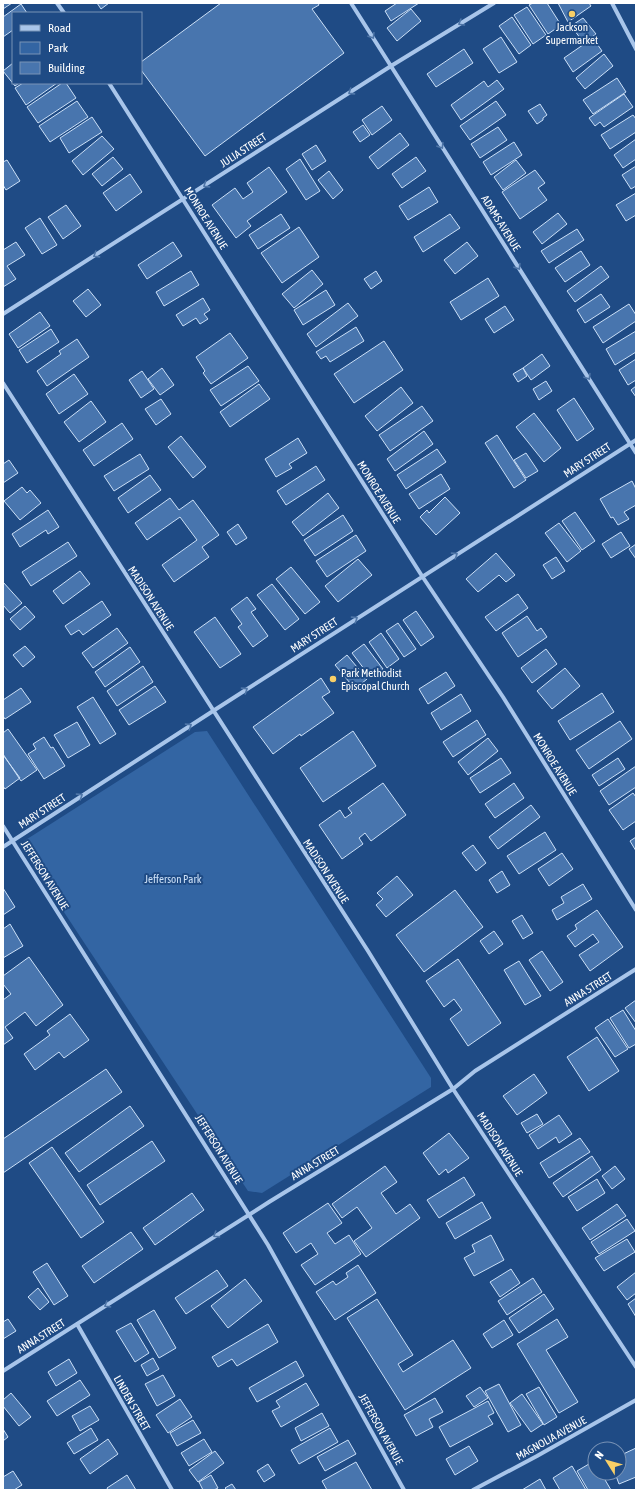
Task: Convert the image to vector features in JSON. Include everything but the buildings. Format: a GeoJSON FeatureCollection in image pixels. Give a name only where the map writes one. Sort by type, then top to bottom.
{"type":"FeatureCollection","features":[{"type":"Feature","properties":{"kind":"street"},"geometry":{"type":"LineString","coordinates":[[57,3],[63,12]]}},
{"type":"Feature","properties":{"kind":"street","name":"ADAMS AVENUE"},"geometry":{"type":"LineString","coordinates":[[351,3],[636,453]]}},
{"type":"Feature","properties":{"kind":"street","name":"JULIA STREET"},"geometry":{"type":"LineString","coordinates":[[3,314],[391,66],[494,3]]}},
{"type":"Feature","properties":{"kind":"street"},"geometry":{"type":"LineString","coordinates":[[612,3],[636,49]]}},
{"type":"Feature","properties":{"kind":"street","name":"MONROE AVENUE"},"geometry":{"type":"LineString","coordinates":[[110,84],[422,576],[503,697],[636,910]]}},
{"type":"Feature","properties":{"kind":"street","name":"MADISON AVENUE"},"geometry":{"type":"LineString","coordinates":[[3,383],[368,951],[453,1089],[636,1367]]}},
{"type":"Feature","properties":{"kind":"street","name":"MARY STREET"},"geometry":{"type":"LineString","coordinates":[[3,847],[422,576],[636,440]]}},
{"type":"Feature","properties":{"kind":"street","name":"JEFFERSON AVENUE"},"geometry":{"type":"LineString","coordinates":[[3,826],[268,1245],[404,1490]]}},
{"type":"Feature","properties":{"kind":"street","name":"ANNA STREET"},"geometry":{"type":"LineString","coordinates":[[3,1371],[249,1214],[453,1089],[475,1071],[636,970]]}},
{"type":"Feature","properties":{"kind":"street","name":"LINDEN STREET"},"geometry":{"type":"LineString","coordinates":[[77,1324],[172,1490]]}},
{"type":"Feature","properties":{"kind":"street","name":"MAGNOLIA AVENUE"},"geometry":{"type":"LineString","coordinates":[[473,1490],[636,1400]]}},
{"type":"Feature","properties":{"kind":"green space","name":"Jefferson Park"},"geometry":{"type":"Polygon","coordinates":[[[207,731],[431,1078],[431,1087],[262,1193],[248,1191],[23,850],[24,841],[195,732],[207,731]]]}},
{"type":"Feature","properties":{"kind":"place","name":"Jackson Supermarket"},"geometry":{"type":"Point","coordinates":[572,14]}},
{"type":"Feature","properties":{"kind":"place","name":"Park Methodist Episcopal Church"},"geometry":{"type":"Point","coordinates":[333,679]}}]}
